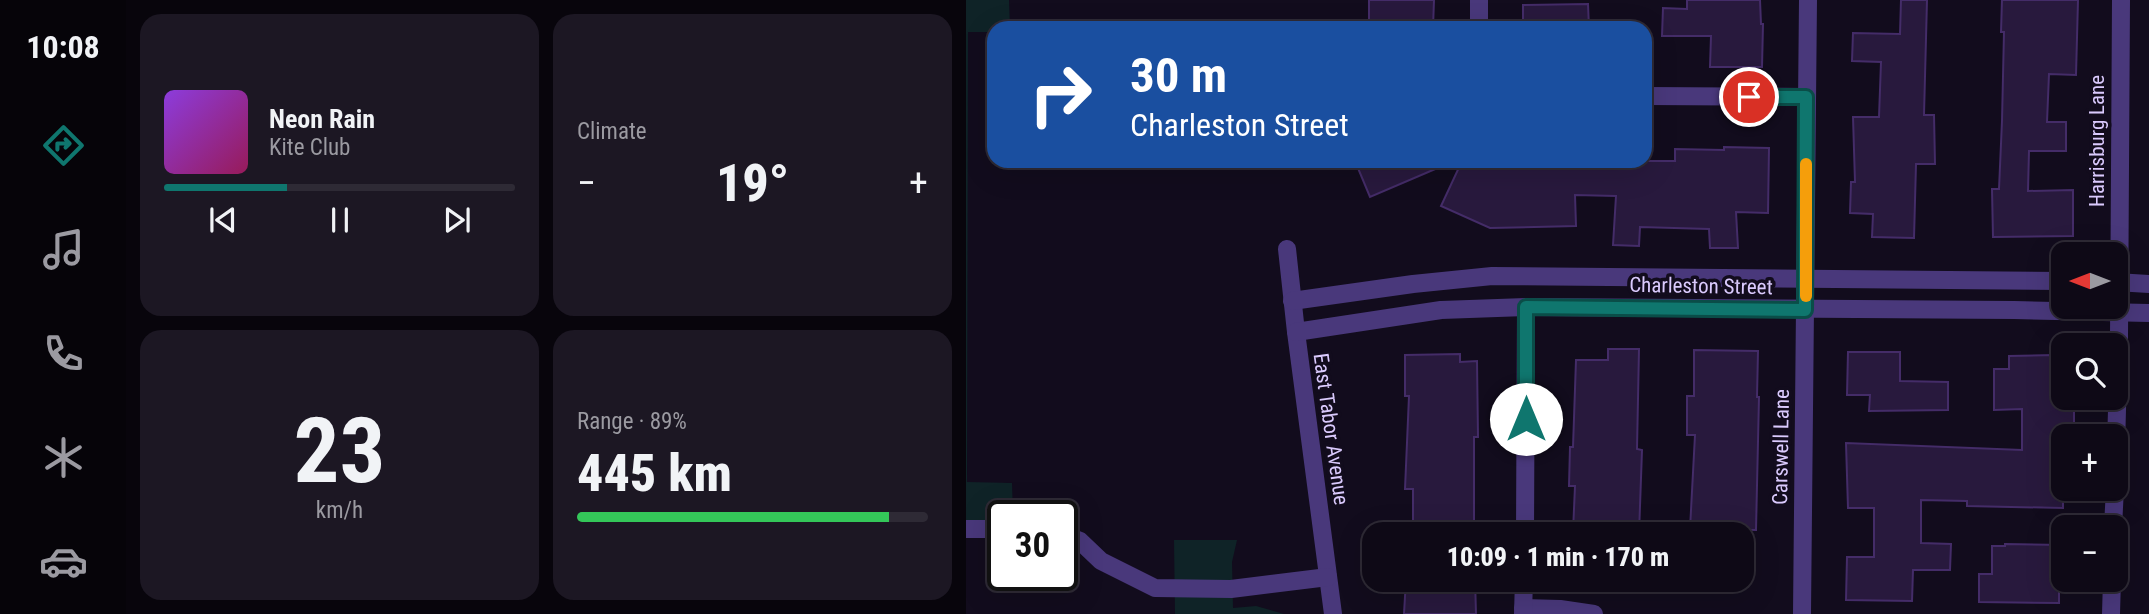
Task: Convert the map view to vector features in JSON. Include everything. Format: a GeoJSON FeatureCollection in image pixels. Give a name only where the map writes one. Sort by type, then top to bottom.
{"type":"FeatureCollection","features":[{"type":"Feature","properties":{"kind":"street"},"geometry":{"type":"LineString","coordinates":[[1479,0],[1479,21]]}},
{"type":"Feature","properties":{"kind":"street","name":"Carswell Lane"},"geometry":{"type":"LineString","coordinates":[[1802,614],[1808,0]]}},
{"type":"Feature","properties":{"kind":"street","name":"Harrisburg Lane"},"geometry":{"type":"LineString","coordinates":[[2118,242],[2121,0]]}},
{"type":"Feature","properties":{"kind":"street"},"geometry":{"type":"LineString","coordinates":[[1652,96],[1806,97]]}},
{"type":"Feature","properties":{"kind":"street","name":"East Tabor Avenue"},"geometry":{"type":"LineString","coordinates":[[1287,249],[1333,614]]}},
{"type":"Feature","properties":{"kind":"street","name":"Charleston Street"},"geometry":{"type":"LineString","coordinates":[[1292,301],[1492,276],[2051,281]]}},
{"type":"Feature","properties":{"kind":"street"},"geometry":{"type":"LineString","coordinates":[[2128,283],[2149,285]]}},
{"type":"Feature","properties":{"kind":"street"},"geometry":{"type":"LineString","coordinates":[[1525,522],[1526,307]]}},
{"type":"Feature","properties":{"kind":"street","name":"Charleston Street"},"geometry":{"type":"LineString","coordinates":[[1296,332],[1441,310],[1526,307],[2051,312]]}},
{"type":"Feature","properties":{"kind":"street","name":"Charleston Street"},"geometry":{"type":"LineString","coordinates":[[2128,312],[2149,313]]}},
{"type":"Feature","properties":{"kind":"street","name":"Harrisburg Lane"},"geometry":{"type":"LineString","coordinates":[[2116,424],[2119,319]]}},
{"type":"Feature","properties":{"kind":"street"},"geometry":{"type":"LineString","coordinates":[[966,529],[987,529]]}},
{"type":"Feature","properties":{"kind":"street"},"geometry":{"type":"LineString","coordinates":[[1078,540],[1101,561],[1155,588],[1231,589],[1328,577]]}},
{"type":"Feature","properties":{"kind":"street"},"geometry":{"type":"LineString","coordinates":[[1524,592],[1523,611],[1560,609],[1594,614]]}},
{"type":"Feature","properties":{"kind":"street"},"geometry":{"type":"LineString","coordinates":[[2111,614],[2112,592]]}},
{"type":"Feature","properties":{"kind":"green space"},"geometry":{"type":"Polygon","coordinates":[[[966,0],[1009,0],[1010,21],[987,21],[987,32],[968,32],[967,482],[1012,483],[1013,500],[987,500],[987,529],[966,529],[966,0]]]}},
{"type":"Feature","properties":{"kind":"green space"},"geometry":{"type":"Polygon","coordinates":[[[1174,540],[1237,540],[1232,562],[1233,608],[1256,606],[1284,614],[1175,614],[1174,540]]]}},
{"type":"Feature","properties":{"kind":"building"},"geometry":{"type":"Polygon","coordinates":[[[1369,0],[1434,0],[1433,21],[1369,21],[1369,0]]]}},
{"type":"Feature","properties":{"kind":"building"},"geometry":{"type":"Polygon","coordinates":[[[1687,0],[1760,0],[1763,24],[1762,67],[1710,67],[1711,36],[1662,36],[1663,8],[1687,9],[1687,0]]]}},
{"type":"Feature","properties":{"kind":"building"},"geometry":{"type":"Polygon","coordinates":[[[1901,0],[1927,0],[1924,115],[1934,115],[1935,164],[1916,164],[1914,238],[1872,237],[1873,214],[1850,213],[1851,182],[1855,182],[1853,117],[1879,117],[1881,62],[1852,61],[1853,33],[1900,34],[1901,0]]]}},
{"type":"Feature","properties":{"kind":"building"},"geometry":{"type":"Polygon","coordinates":[[[2002,0],[2078,0],[2076,75],[2049,74],[2047,122],[2066,122],[2066,151],[2029,151],[2028,191],[2073,190],[2073,236],[1993,237],[1992,189],[1999,189],[2002,121],[2002,0]]]}},
{"type":"Feature","properties":{"kind":"building"},"geometry":{"type":"Polygon","coordinates":[[[1588,4],[1589,21],[1523,21],[1523,5],[1588,4]]]}},
{"type":"Feature","properties":{"kind":"building"},"geometry":{"type":"Polygon","coordinates":[[[1724,147],[1769,148],[1768,213],[1736,212],[1738,248],[1710,248],[1709,229],[1640,227],[1639,246],[1613,245],[1616,196],[1575,195],[1576,226],[1490,228],[1441,206],[1459,168],[1652,168],[1652,161],[1675,161],[1675,149],[1724,150],[1724,147]]]}},
{"type":"Feature","properties":{"kind":"building"},"geometry":{"type":"Polygon","coordinates":[[[1358,168],[1438,168],[1370,197],[1358,168]]]}},
{"type":"Feature","properties":{"kind":"building"},"geometry":{"type":"Polygon","coordinates":[[[1608,349],[1639,349],[1637,449],[1642,450],[1639,522],[1573,522],[1575,486],[1569,486],[1576,360],[1608,360],[1608,349]]]}},
{"type":"Feature","properties":{"kind":"building"},"geometry":{"type":"Polygon","coordinates":[[[1694,350],[1758,351],[1756,530],[1754,522],[1690,522],[1695,435],[1687,435],[1687,396],[1694,396],[1694,350]]]}},
{"type":"Feature","properties":{"kind":"building"},"geometry":{"type":"Polygon","coordinates":[[[1848,352],[1900,352],[1900,381],[1948,382],[1948,410],[1869,411],[1870,395],[1847,395],[1848,352]]]}},
{"type":"Feature","properties":{"kind":"building"},"geometry":{"type":"Polygon","coordinates":[[[1460,354],[1460,362],[1477,361],[1478,437],[1474,437],[1474,522],[1413,522],[1413,489],[1405,489],[1409,396],[1405,396],[1405,355],[1460,354]]]}},
{"type":"Feature","properties":{"kind":"building"},"geometry":{"type":"Polygon","coordinates":[[[2051,355],[2051,410],[2074,410],[2074,424],[2051,424],[2051,501],[2063,501],[2063,508],[1967,506],[1967,501],[1921,500],[1921,543],[1951,544],[1950,570],[1913,570],[1912,601],[1846,600],[1847,557],[1874,557],[1874,508],[1848,508],[1846,443],[2022,450],[2022,409],[1994,410],[1994,369],[2009,369],[2009,356],[2051,355]]]}},
{"type":"Feature","properties":{"kind":"building"},"geometry":{"type":"Polygon","coordinates":[[[2051,545],[2051,592],[2059,592],[2059,603],[1979,602],[1979,574],[1992,574],[1992,546],[2051,545]]]}},
{"type":"Feature","properties":{"kind":"building"},"geometry":{"type":"Polygon","coordinates":[[[1405,592],[1475,592],[1476,614],[1404,614],[1405,592]]]}},
{"type":"Feature","properties":{"kind":"slow traffic"},"geometry":{"type":"LineString","coordinates":[[1806,164],[1806,296]]}},
{"type":"Feature","properties":{"kind":"route"},"geometry":{"type":"LineString","coordinates":[[1526,419],[1526,307],[1805,310],[1806,97],[1749,97]]}}]}
